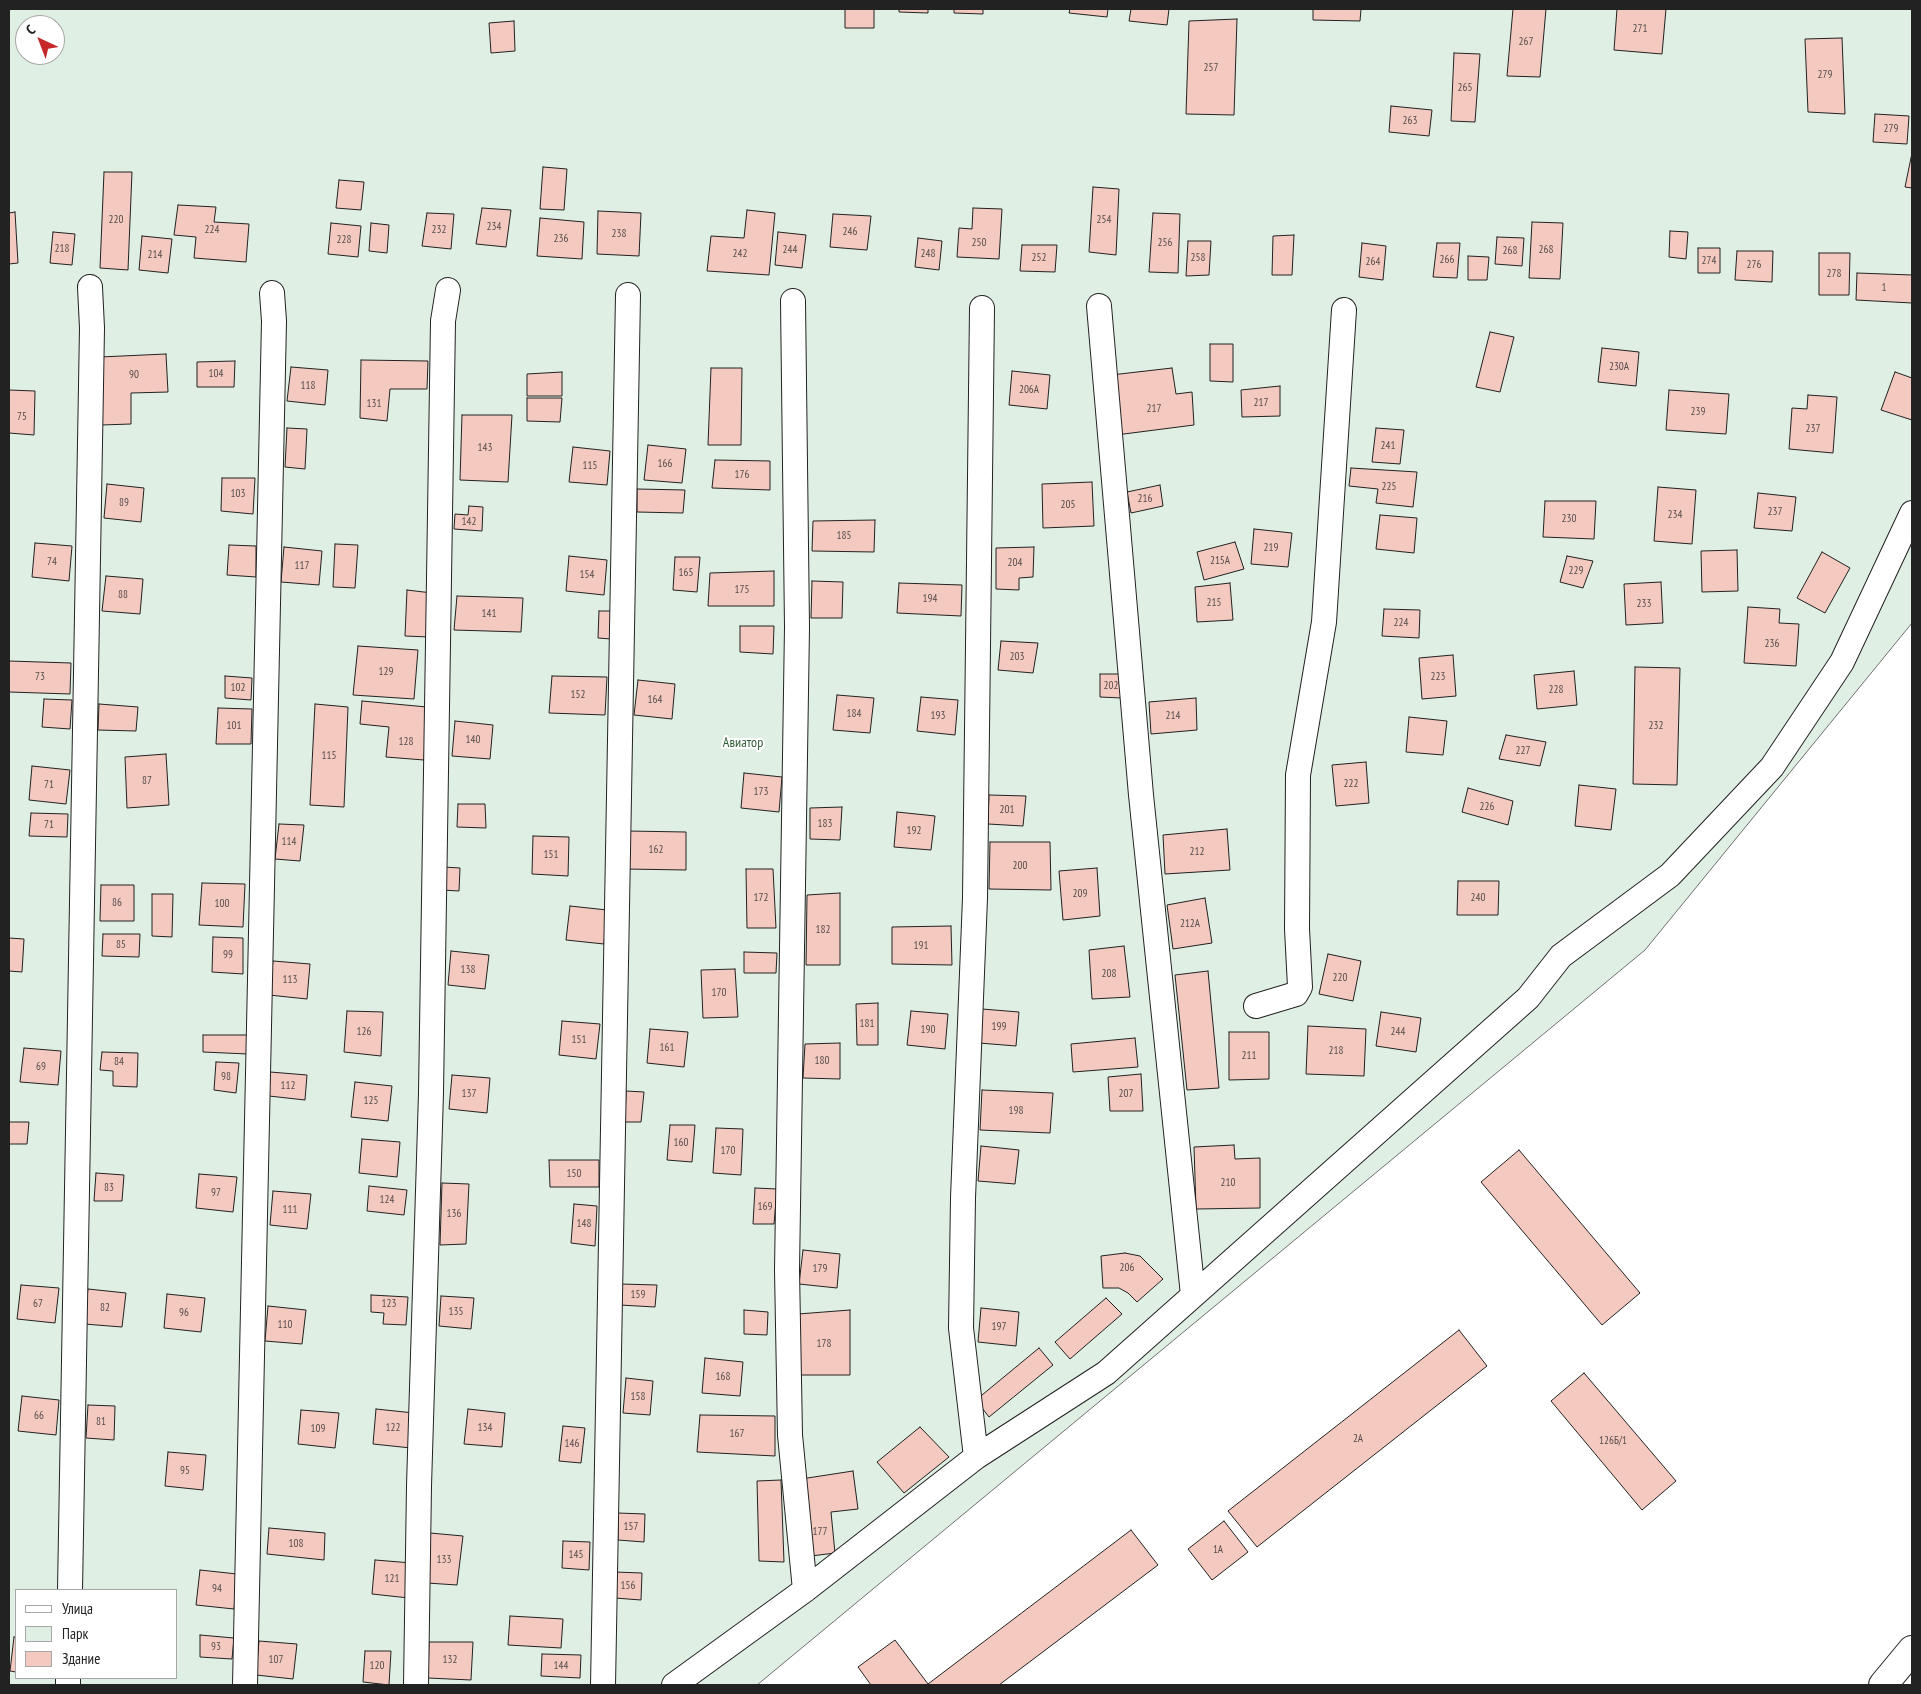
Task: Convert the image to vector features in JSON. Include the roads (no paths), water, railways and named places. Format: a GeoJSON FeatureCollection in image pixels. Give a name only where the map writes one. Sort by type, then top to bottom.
{"type":"FeatureCollection","features":[{"type":"Feature","properties":{"kind":"street"},"geometry":{"type":"LineString","coordinates":[[70,1589],[92,338],[90,288]]}},
{"type":"Feature","properties":{"kind":"street"},"geometry":{"type":"LineString","coordinates":[[416,1685],[419,1476],[431,1093],[443,321],[448,290]]}},
{"type":"Feature","properties":{"kind":"street"},"geometry":{"type":"LineString","coordinates":[[245,1685],[274,320],[272,293]]}},
{"type":"Feature","properties":{"kind":"street"},"geometry":{"type":"LineString","coordinates":[[604,1685],[628,295]]}},
{"type":"Feature","properties":{"kind":"street"},"geometry":{"type":"LineString","coordinates":[[792,302],[797,627],[787,1270],[790,1435],[805,1590]]}},
{"type":"Feature","properties":{"kind":"street"},"geometry":{"type":"LineString","coordinates":[[1099,306],[1140,795],[1193,1295]]}},
{"type":"Feature","properties":{"kind":"street"},"geometry":{"type":"LineString","coordinates":[[976,1457],[960,1328],[963,1198],[975,898],[982,308]]}},
{"type":"Feature","properties":{"kind":"street"},"geometry":{"type":"LineString","coordinates":[[1256,1006],[1296,994],[1300,987],[1297,929],[1298,775],[1324,622],[1344,310]]}},
{"type":"Feature","properties":{"kind":"street"},"geometry":{"type":"LineString","coordinates":[[674,1685],[805,1590],[976,1457],[1106,1374],[1528,998],[1560,956],[1670,875],[1772,767],[1842,662],[1912,513]]}},
{"type":"Feature","properties":{"kind":"street"},"geometry":{"type":"LineString","coordinates":[[1883,1685],[1912,1650]]}},
{"type":"Feature","properties":{"kind":"park label","name":"Авиатор"},"geometry":{"type":"Point","coordinates":[743,743]}}]}
